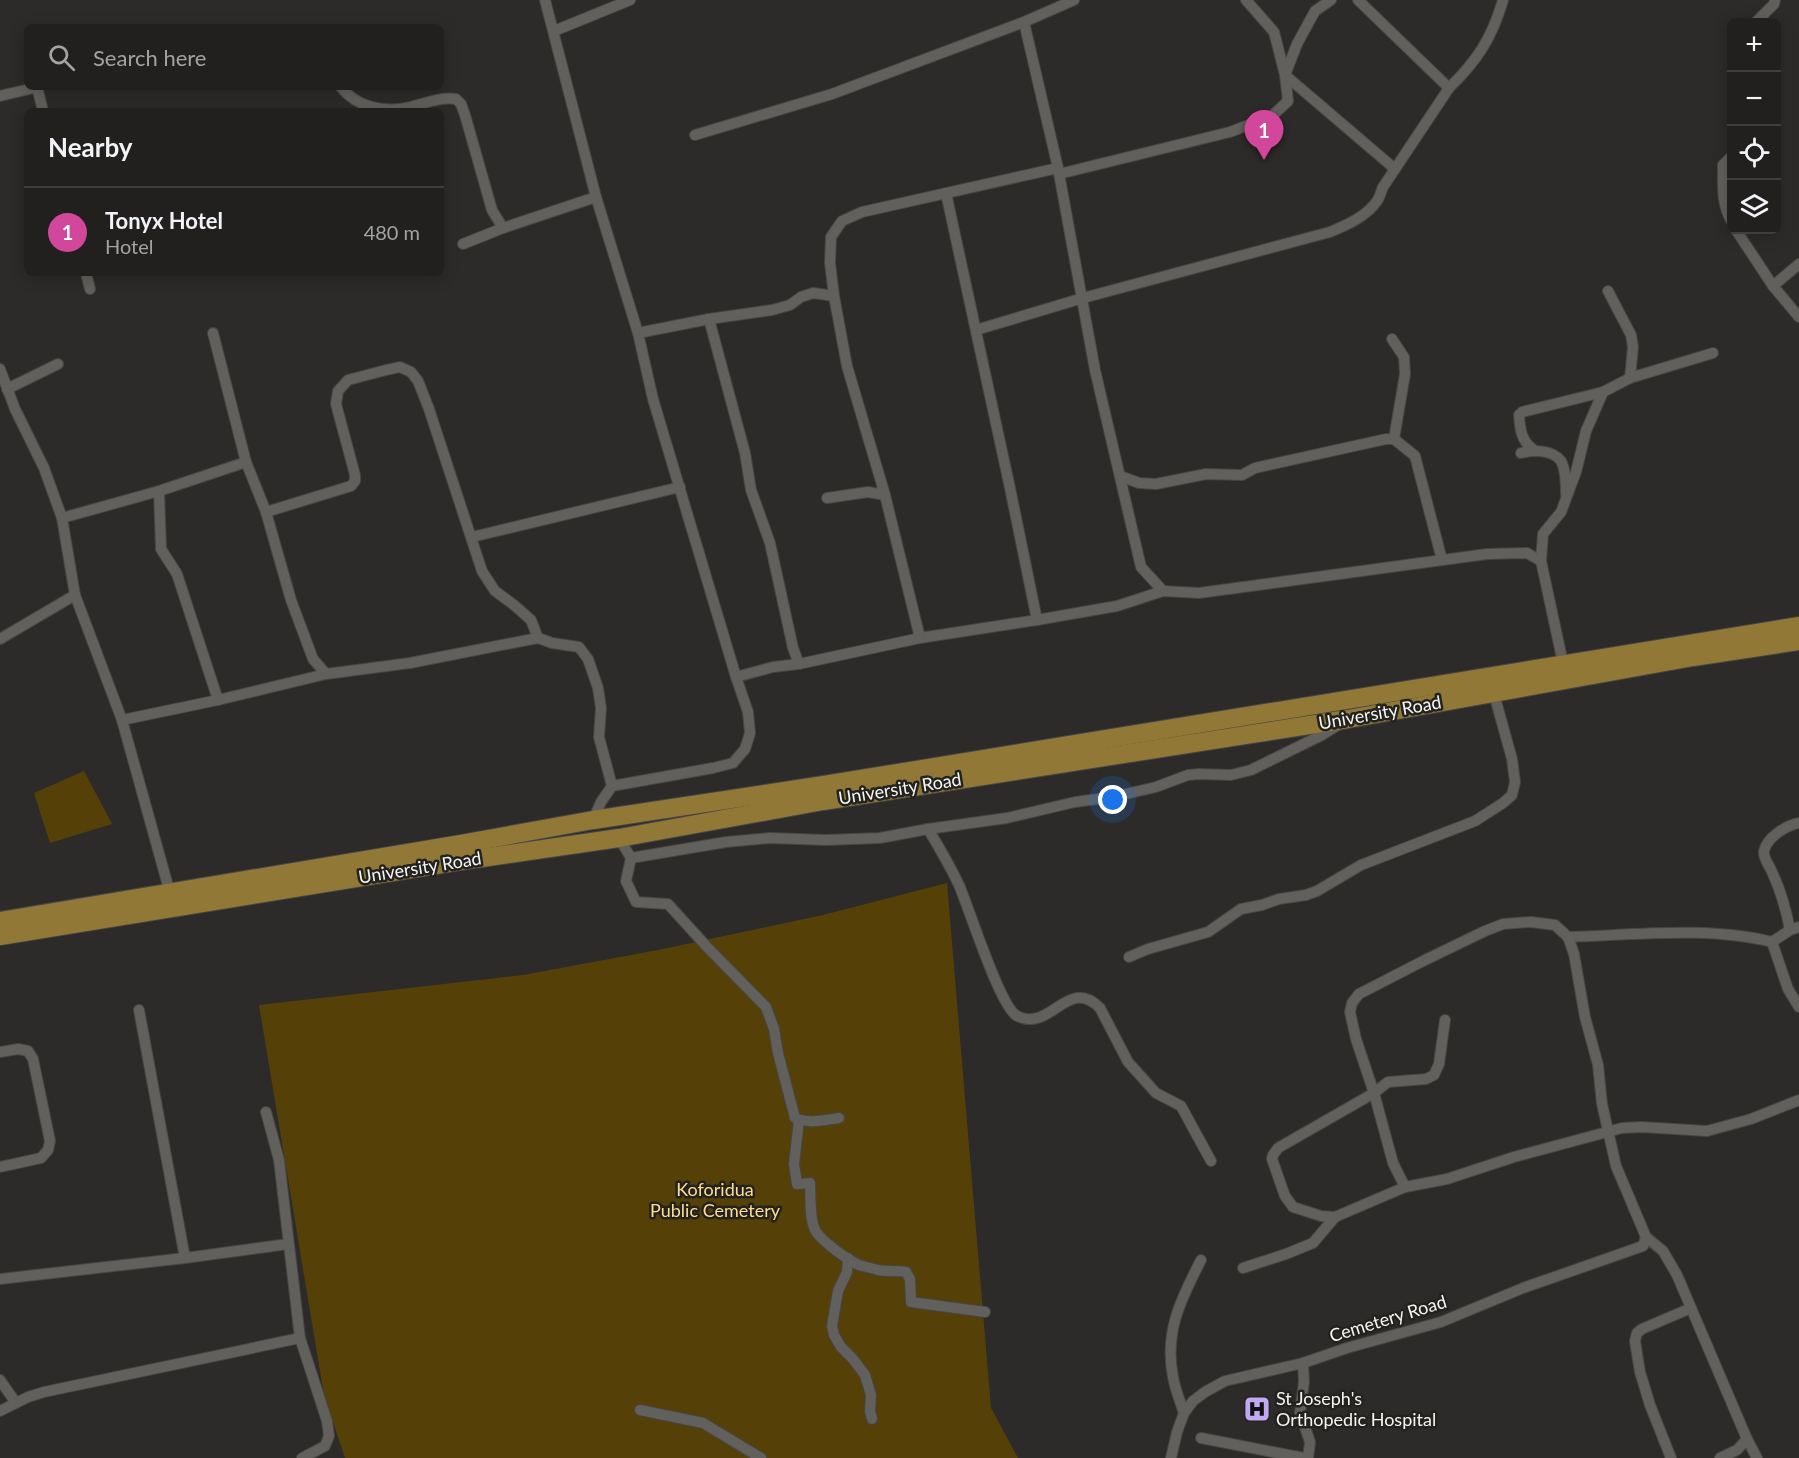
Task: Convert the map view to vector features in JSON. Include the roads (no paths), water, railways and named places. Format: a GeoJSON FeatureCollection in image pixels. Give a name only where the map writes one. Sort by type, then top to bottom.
{"type":"FeatureCollection","features":[{"type":"Feature","properties":{"kind":"highway","name":"University Road"},"geometry":{"type":"LineString","coordinates":[[0,921],[593,820],[835,783],[1799,626]]}},
{"type":"Feature","properties":{"kind":"highway","name":"University Road"},"geometry":{"type":"LineString","coordinates":[[0,936],[461,861],[619,838],[823,801],[1348,719],[1799,640]]}},
{"type":"Feature","properties":{"kind":"street"},"geometry":{"type":"LineString","coordinates":[[545,0],[596,197],[638,333],[653,399],[748,712],[750,733],[745,749],[733,763],[612,786],[593,820]]}},
{"type":"Feature","properties":{"kind":"street"},"geometry":{"type":"LineString","coordinates":[[554,31],[630,0]]}},
{"type":"Feature","properties":{"kind":"street"},"geometry":{"type":"LineString","coordinates":[[695,135],[832,94],[1024,22],[1074,0]]}},
{"type":"Feature","properties":{"kind":"street"},"geometry":{"type":"LineString","coordinates":[[920,638],[885,495],[847,366],[834,296],[830,263],[831,237],[842,221],[862,212],[1230,132],[1272,116],[1288,101],[1285,75],[1274,32],[1246,0]]}},
{"type":"Feature","properties":{"kind":"street"},"geometry":{"type":"LineString","coordinates":[[1285,75],[1297,44],[1315,11],[1331,0]]}},
{"type":"Feature","properties":{"kind":"street"},"geometry":{"type":"LineString","coordinates":[[1358,0],[1449,88]]}},
{"type":"Feature","properties":{"kind":"street"},"geometry":{"type":"LineString","coordinates":[[976,330],[1338,228],[1366,212],[1378,200],[1383,187],[1449,88],[1467,71],[1489,39],[1503,0]]}},
{"type":"Feature","properties":{"kind":"street"},"geometry":{"type":"LineString","coordinates":[[1760,18],[1775,0]]}},
{"type":"Feature","properties":{"kind":"street"},"geometry":{"type":"LineString","coordinates":[[1024,22],[1058,171],[1095,370],[1141,567],[1163,591]]}},
{"type":"Feature","properties":{"kind":"street"},"geometry":{"type":"LineString","coordinates":[[1285,75],[1395,169]]}},
{"type":"Feature","properties":{"kind":"street"},"geometry":{"type":"LineString","coordinates":[[0,96],[25,90]]}},
{"type":"Feature","properties":{"kind":"street"},"geometry":{"type":"LineString","coordinates":[[39,90],[42,108]]}},
{"type":"Feature","properties":{"kind":"street"},"geometry":{"type":"LineString","coordinates":[[343,90],[348,97],[361,105],[377,108]]}},
{"type":"Feature","properties":{"kind":"street"},"geometry":{"type":"LineString","coordinates":[[394,108],[437,99],[456,99],[461,104],[492,210],[503,228]]}},
{"type":"Feature","properties":{"kind":"street"},"geometry":{"type":"LineString","coordinates":[[1727,160],[1723,165],[1723,202],[1727,215]]}},
{"type":"Feature","properties":{"kind":"street"},"geometry":{"type":"LineString","coordinates":[[946,193],[1037,620]]}},
{"type":"Feature","properties":{"kind":"street"},"geometry":{"type":"LineString","coordinates":[[463,244],[596,197]]}},
{"type":"Feature","properties":{"kind":"street"},"geometry":{"type":"LineString","coordinates":[[1739,234],[1773,286],[1799,317]]}},
{"type":"Feature","properties":{"kind":"street"},"geometry":{"type":"LineString","coordinates":[[1773,286],[1799,264]]}},
{"type":"Feature","properties":{"kind":"street"},"geometry":{"type":"LineString","coordinates":[[87,276],[90,289]]}},
{"type":"Feature","properties":{"kind":"street"},"geometry":{"type":"LineString","coordinates":[[1608,291],[1631,335],[1633,347],[1629,378]]}},
{"type":"Feature","properties":{"kind":"street"},"geometry":{"type":"LineString","coordinates":[[638,333],[772,310],[790,305],[801,297],[813,293],[834,296]]}},
{"type":"Feature","properties":{"kind":"street"},"geometry":{"type":"LineString","coordinates":[[709,319],[745,453],[751,490],[770,543],[799,664]]}},
{"type":"Feature","properties":{"kind":"street"},"geometry":{"type":"LineString","coordinates":[[213,333],[246,462],[266,512],[291,600],[313,659],[326,674]]}},
{"type":"Feature","properties":{"kind":"street"},"geometry":{"type":"LineString","coordinates":[[1392,339],[1404,357],[1405,374],[1394,439]]}},
{"type":"Feature","properties":{"kind":"street"},"geometry":{"type":"LineString","coordinates":[[1576,472],[1553,455],[1534,450],[1527,445],[1520,432],[1519,415],[1522,412],[1604,392],[1629,378],[1713,353]]}},
{"type":"Feature","properties":{"kind":"street"},"geometry":{"type":"LineString","coordinates":[[7,389],[58,364]]}},
{"type":"Feature","properties":{"kind":"street"},"geometry":{"type":"LineString","coordinates":[[266,512],[351,486],[355,481],[355,475],[336,404],[338,391],[348,380],[400,367],[411,372],[418,381],[482,571],[495,591],[531,620],[538,638]]}},
{"type":"Feature","properties":{"kind":"street"},"geometry":{"type":"LineString","coordinates":[[0,369],[15,409],[44,468],[62,518],[75,595],[122,720],[170,893]]}},
{"type":"Feature","properties":{"kind":"street"},"geometry":{"type":"LineString","coordinates":[[1563,663],[1541,561],[1543,534],[1561,512],[1576,472],[1586,431],[1604,392]]}},
{"type":"Feature","properties":{"kind":"street"},"geometry":{"type":"LineString","coordinates":[[1120,476],[1139,483],[1156,484],[1206,474],[1242,475],[1255,468],[1394,439],[1414,456],[1442,560]]}},
{"type":"Feature","properties":{"kind":"street"},"geometry":{"type":"LineString","coordinates":[[1521,453],[1534,450]]}},
{"type":"Feature","properties":{"kind":"street"},"geometry":{"type":"LineString","coordinates":[[62,518],[159,491],[246,462]]}},
{"type":"Feature","properties":{"kind":"street"},"geometry":{"type":"LineString","coordinates":[[1561,462],[1567,498]]}},
{"type":"Feature","properties":{"kind":"street"},"geometry":{"type":"LineString","coordinates":[[472,537],[680,487]]}},
{"type":"Feature","properties":{"kind":"street"},"geometry":{"type":"LineString","coordinates":[[159,491],[161,549],[177,574],[218,700]]}},
{"type":"Feature","properties":{"kind":"street"},"geometry":{"type":"LineString","coordinates":[[827,498],[868,492],[885,495]]}},
{"type":"Feature","properties":{"kind":"street"},"geometry":{"type":"LineString","coordinates":[[736,677],[773,667],[799,664],[920,638],[1117,606],[1163,591],[1199,593],[1487,554],[1527,553],[1541,561]]}},
{"type":"Feature","properties":{"kind":"street"},"geometry":{"type":"LineString","coordinates":[[0,639],[75,595]]}},
{"type":"Feature","properties":{"kind":"street"},"geometry":{"type":"LineString","coordinates":[[122,720],[326,674],[410,663],[538,638],[552,643],[579,647],[588,659],[598,688],[601,708],[599,737],[612,786]]}},
{"type":"Feature","properties":{"kind":"street"},"geometry":{"type":"LineString","coordinates":[[1129,957],[1148,949],[1208,932],[1241,909],[1317,891],[1361,865],[1475,821],[1503,803],[1512,795],[1515,782],[1512,759],[1494,694]]}},
{"type":"Feature","properties":{"kind":"street"},"geometry":{"type":"LineString","coordinates":[[631,858],[726,842],[770,838],[826,840],[880,838],[1007,818],[1075,802],[1113,797],[1199,774],[1231,775],[1251,770],[1322,735],[1348,719]]}},
{"type":"Feature","properties":{"kind":"street"},"geometry":{"type":"LineString","coordinates":[[1568,937],[1710,934],[1748,936],[1772,942],[1795,928],[1770,866],[1764,859],[1764,849],[1787,825],[1799,823]]}},
{"type":"Feature","properties":{"kind":"street"},"geometry":{"type":"LineString","coordinates":[[928,829],[959,885],[1005,1002],[1012,1011],[1017,1016],[1029,1019],[1046,1016],[1068,999],[1082,998],[1095,1003],[1100,1008],[1128,1062],[1156,1093],[1181,1106],[1211,1161]]}},
{"type":"Feature","properties":{"kind":"street"},"geometry":{"type":"LineString","coordinates":[[619,838],[631,858],[626,881],[636,902],[668,903],[766,1007],[774,1029],[795,1118],[814,1121],[839,1118]]}},
{"type":"Feature","properties":{"kind":"street"},"geometry":{"type":"LineString","coordinates":[[1405,1187],[1393,1163],[1374,1093],[1356,1040],[1350,1012],[1352,1003],[1359,994],[1433,956],[1503,924],[1531,922],[1555,925],[1568,937],[1574,954],[1585,1017],[1598,1065],[1602,1104],[1616,1166],[1646,1237],[1663,1251],[1677,1275],[1757,1458]]}},
{"type":"Feature","properties":{"kind":"street"},"geometry":{"type":"LineString","coordinates":[[1772,942],[1788,989],[1799,1007]]}},
{"type":"Feature","properties":{"kind":"street"},"geometry":{"type":"LineString","coordinates":[[139,1010],[185,1258]]}},
{"type":"Feature","properties":{"kind":"street"},"geometry":{"type":"LineString","coordinates":[[1445,1020],[1439,1064],[1434,1075],[1426,1079],[1388,1082],[1374,1093],[1278,1148],[1272,1159],[1285,1196],[1293,1207],[1321,1216],[1335,1216],[1405,1187],[1447,1179],[1514,1157],[1609,1131],[1642,1127],[1707,1131],[1751,1119],[1799,1100]]}},
{"type":"Feature","properties":{"kind":"street"},"geometry":{"type":"LineString","coordinates":[[0,1052],[18,1049],[28,1052],[33,1059],[50,1140],[48,1150],[41,1158],[0,1167]]}},
{"type":"Feature","properties":{"kind":"street"},"geometry":{"type":"LineString","coordinates":[[266,1112],[279,1160],[300,1338],[327,1421],[329,1436],[325,1446],[302,1458]]}},
{"type":"Feature","properties":{"kind":"street"},"geometry":{"type":"LineString","coordinates":[[799,1120],[794,1164],[797,1184],[810,1183],[815,1231],[827,1243],[857,1264],[888,1272],[897,1270],[906,1272],[910,1280],[911,1302],[985,1312]]}},
{"type":"Feature","properties":{"kind":"street"},"geometry":{"type":"LineString","coordinates":[[1243,1268],[1313,1243],[1335,1216]]}},
{"type":"Feature","properties":{"kind":"street","name":"Cemetery Road"},"geometry":{"type":"LineString","coordinates":[[1171,1458],[1184,1413],[1192,1401],[1225,1381],[1303,1363],[1347,1348],[1441,1322],[1523,1288],[1643,1246],[1646,1237]]}},
{"type":"Feature","properties":{"kind":"street"},"geometry":{"type":"LineString","coordinates":[[0,1278],[185,1258],[288,1244]]}},
{"type":"Feature","properties":{"kind":"street"},"geometry":{"type":"LineString","coordinates":[[848,1258],[847,1272],[838,1291],[832,1326],[841,1347],[865,1375],[871,1395],[872,1419]]}},
{"type":"Feature","properties":{"kind":"street"},"geometry":{"type":"LineString","coordinates":[[1184,1413],[1173,1378],[1170,1352],[1172,1327],[1183,1295],[1201,1260]]}},
{"type":"Feature","properties":{"kind":"street"},"geometry":{"type":"LineString","coordinates":[[1671,1458],[1650,1405],[1640,1372],[1635,1341],[1637,1333],[1642,1329],[1691,1308]]}},
{"type":"Feature","properties":{"kind":"street"},"geometry":{"type":"LineString","coordinates":[[0,1411],[28,1396],[44,1392],[300,1338]]}},
{"type":"Feature","properties":{"kind":"street"},"geometry":{"type":"LineString","coordinates":[[1303,1363],[1304,1382],[1300,1413],[1310,1442],[1308,1458]]}},
{"type":"Feature","properties":{"kind":"street"},"geometry":{"type":"LineString","coordinates":[[0,1380],[16,1403]]}},
{"type":"Feature","properties":{"kind":"street"},"geometry":{"type":"LineString","coordinates":[[640,1410],[703,1423],[761,1458]]}},
{"type":"Feature","properties":{"kind":"street"},"geometry":{"type":"LineString","coordinates":[[1201,1438],[1304,1458]]}},
{"type":"Feature","properties":{"kind":"street"},"geometry":{"type":"LineString","coordinates":[[1719,1458],[1737,1450],[1747,1438]]}},
{"type":"Feature","properties":{"kind":"place","name":"Tonyx Hotel"},"geometry":{"type":"Point","coordinates":[1264,160]}},
{"type":"Feature","properties":{"kind":"place","name":"St Joseph's Orthopedic Hospital"},"geometry":{"type":"Point","coordinates":[1257,1409]}},
{"type":"Feature","properties":{"kind":"park label","name":"Koforidua Public Cemetery"},"geometry":{"type":"Point","coordinates":[715,1200]}}]}
